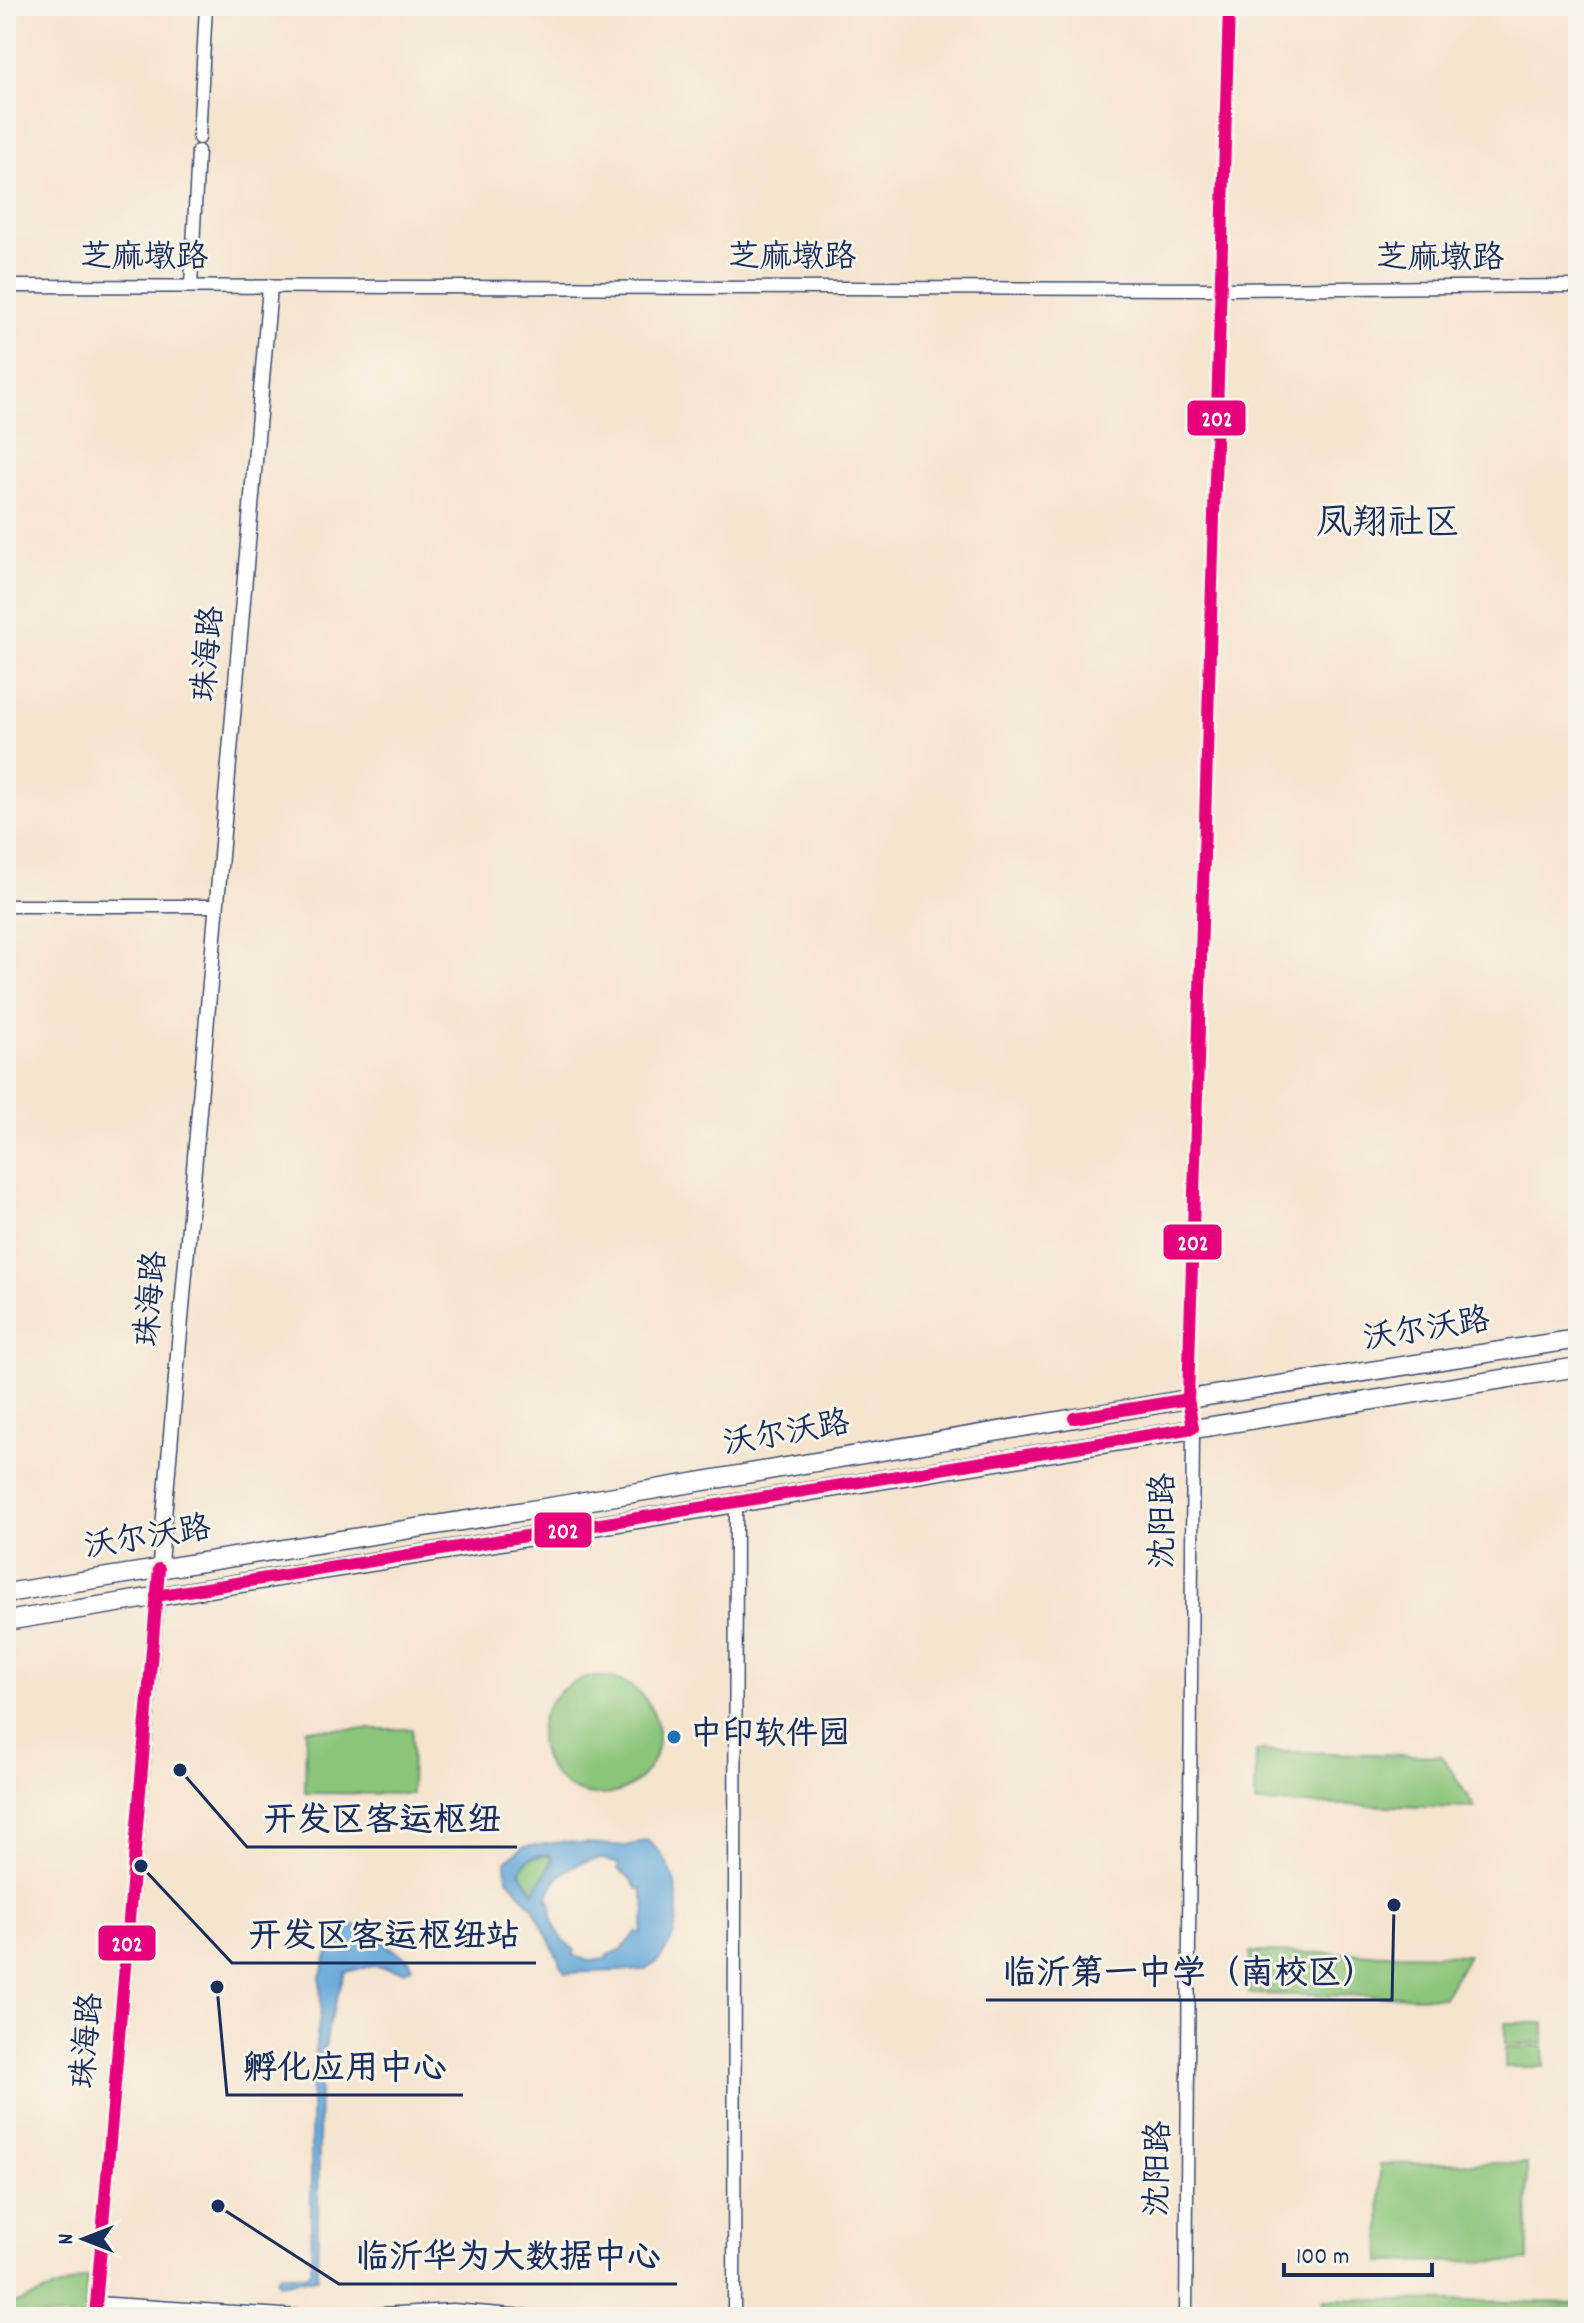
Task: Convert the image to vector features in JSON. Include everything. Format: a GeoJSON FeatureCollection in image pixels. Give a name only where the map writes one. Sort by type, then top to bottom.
{"type":"FeatureCollection","features":[{"type":"Feature","properties":{"kind":"highway","name":"沃尔沃路"},"geometry":{"type":"LineString","coordinates":[[6,1593],[550,1507],[1188,1399],[1578,1339]]}},
{"type":"Feature","properties":{"kind":"highway","name":"沃尔沃路"},"geometry":{"type":"LineString","coordinates":[[6,1621],[1578,1367]]}},
{"type":"Feature","properties":{"kind":"main road","name":"珠海路"},"geometry":{"type":"LineString","coordinates":[[96,2310],[270,287]]}},
{"type":"Feature","properties":{"kind":"street"},"geometry":{"type":"LineString","coordinates":[[191,285],[206,6]]}},
{"type":"Feature","properties":{"kind":"street","name":"沈阳路"},"geometry":{"type":"LineString","coordinates":[[1186,2317],[1193,1428],[1188,1399],[1229,6]]}},
{"type":"Feature","properties":{"kind":"street","name":"芝麻墩路"},"geometry":{"type":"LineString","coordinates":[[6,286],[1221,289],[1578,286]]}},
{"type":"Feature","properties":{"kind":"street"},"geometry":{"type":"LineString","coordinates":[[6,906],[217,906]]}},
{"type":"Feature","properties":{"kind":"street"},"geometry":{"type":"LineString","coordinates":[[734,2317],[736,1502]]}},
{"type":"Feature","properties":{"kind":"street"},"geometry":{"type":"LineString","coordinates":[[96,2310],[313,2317]]}},
{"type":"Feature","properties":{"kind":"street"},"geometry":{"type":"LineString","coordinates":[[326,2317],[453,2310],[537,2317]]}},
{"type":"Feature","properties":{"kind":"street"},"geometry":{"type":"LineString","coordinates":[[707,2317],[744,2317]]}},
{"type":"Feature","properties":{"kind":"green space"},"geometry":{"type":"Polygon","coordinates":[[[599,1677],[632,1687],[648,1703],[658,1736],[648,1769],[632,1785],[599,1795],[566,1785],[550,1769],[540,1736],[550,1703],[566,1687],[599,1677]]]}},
{"type":"Feature","properties":{"kind":"green space"},"geometry":{"type":"Polygon","coordinates":[[[306,1729],[412,1729],[411,1794],[305,1793],[306,1729]]]}},
{"type":"Feature","properties":{"kind":"green space"},"geometry":{"type":"Polygon","coordinates":[[[1256,1751],[1442,1756],[1475,1808],[1255,1803],[1256,1751]]]}},
{"type":"Feature","properties":{"kind":"green space"},"geometry":{"type":"Polygon","coordinates":[[[546,1855],[552,1857],[550,1865],[536,1891],[531,1891],[522,1878],[521,1868],[530,1859],[546,1855]]]}},
{"type":"Feature","properties":{"kind":"green space"},"geometry":{"type":"Polygon","coordinates":[[[1250,1952],[1468,1955],[1444,1997],[1249,1994],[1250,1952]]]}},
{"type":"Feature","properties":{"kind":"green space"},"geometry":{"type":"Polygon","coordinates":[[[1505,2023],[1544,2023],[1544,2044],[1505,2044],[1505,2023]]]}},
{"type":"Feature","properties":{"kind":"green space"},"geometry":{"type":"Polygon","coordinates":[[[1505,2047],[1544,2047],[1544,2067],[1505,2067],[1505,2047]]]}},
{"type":"Feature","properties":{"kind":"green space"},"geometry":{"type":"Polygon","coordinates":[[[1527,2163],[1528,2261],[1381,2262],[1380,2164],[1527,2163]]]}},
{"type":"Feature","properties":{"kind":"green space"},"geometry":{"type":"Polygon","coordinates":[[[87,2277],[84,2308],[182,2317],[6,2317],[6,2307],[87,2277]]]}},
{"type":"Feature","properties":{"kind":"green space"},"geometry":{"type":"Polygon","coordinates":[[[1323,2299],[1578,2303],[1578,2317],[1322,2317],[1323,2299]]]}},
{"type":"Feature","properties":{"kind":"water"},"geometry":{"type":"Polygon","coordinates":[[[647,1840],[670,1869],[678,1906],[670,1942],[660,1958],[646,1970],[565,1973],[533,1907],[507,1878],[506,1861],[523,1847],[563,1842],[627,1846],[647,1840]],[[538,1855],[526,1861],[520,1872],[534,1892],[553,1860],[550,1855],[538,1855]],[[602,1859],[583,1862],[567,1870],[554,1883],[547,1901],[551,1902],[556,1929],[575,1950],[573,1955],[588,1961],[607,1959],[607,1955],[621,1950],[636,1932],[641,1933],[646,1911],[641,1888],[637,1889],[628,1876],[618,1869],[619,1864],[602,1859]]]}},
{"type":"Feature","properties":{"kind":"water"},"geometry":{"type":"Polygon","coordinates":[[[345,1922],[377,1938],[410,1960],[412,1966],[405,1971],[373,1966],[345,1972],[329,2023],[320,2078],[317,2278],[279,2284],[276,2279],[281,2274],[306,2276],[311,2269],[311,2079],[321,2009],[320,1977],[327,1955],[337,1942],[338,1927],[345,1922]]]}},
{"type":"Feature","properties":{"kind":"transit line","name":"202"},"geometry":{"type":"LineString","coordinates":[[156,1596],[1193,1428],[1188,1399],[1229,6]]}},
{"type":"Feature","properties":{"kind":"transit line","name":"202"},"geometry":{"type":"LineString","coordinates":[[1074,1418],[1188,1399]]}},
{"type":"Feature","properties":{"kind":"transit line","name":"202"},"geometry":{"type":"LineString","coordinates":[[95,2317],[159,1569]]}},
{"type":"Feature","properties":{"kind":"place","name":"中印软件园"},"geometry":{"type":"Point","coordinates":[674,1737]}},
{"type":"Feature","properties":{"kind":"place","name":"开发区客运枢纽"},"geometry":{"type":"Point","coordinates":[180,1770]}},
{"type":"Feature","properties":{"kind":"place","name":"开发区客运枢纽站"},"geometry":{"type":"Point","coordinates":[141,1866]}},
{"type":"Feature","properties":{"kind":"place","name":"临沂第一中学（南校区）"},"geometry":{"type":"Point","coordinates":[1394,1905]}},
{"type":"Feature","properties":{"kind":"place","name":"孵化应用中心"},"geometry":{"type":"Point","coordinates":[217,1987]}},
{"type":"Feature","properties":{"kind":"place","name":"临沂华为大数据中心"},"geometry":{"type":"Point","coordinates":[218,2206]}},
{"type":"Feature","properties":{"kind":"district","name":"凤翔社区"},"geometry":{"type":"Point","coordinates":[1388,526]}}]}
